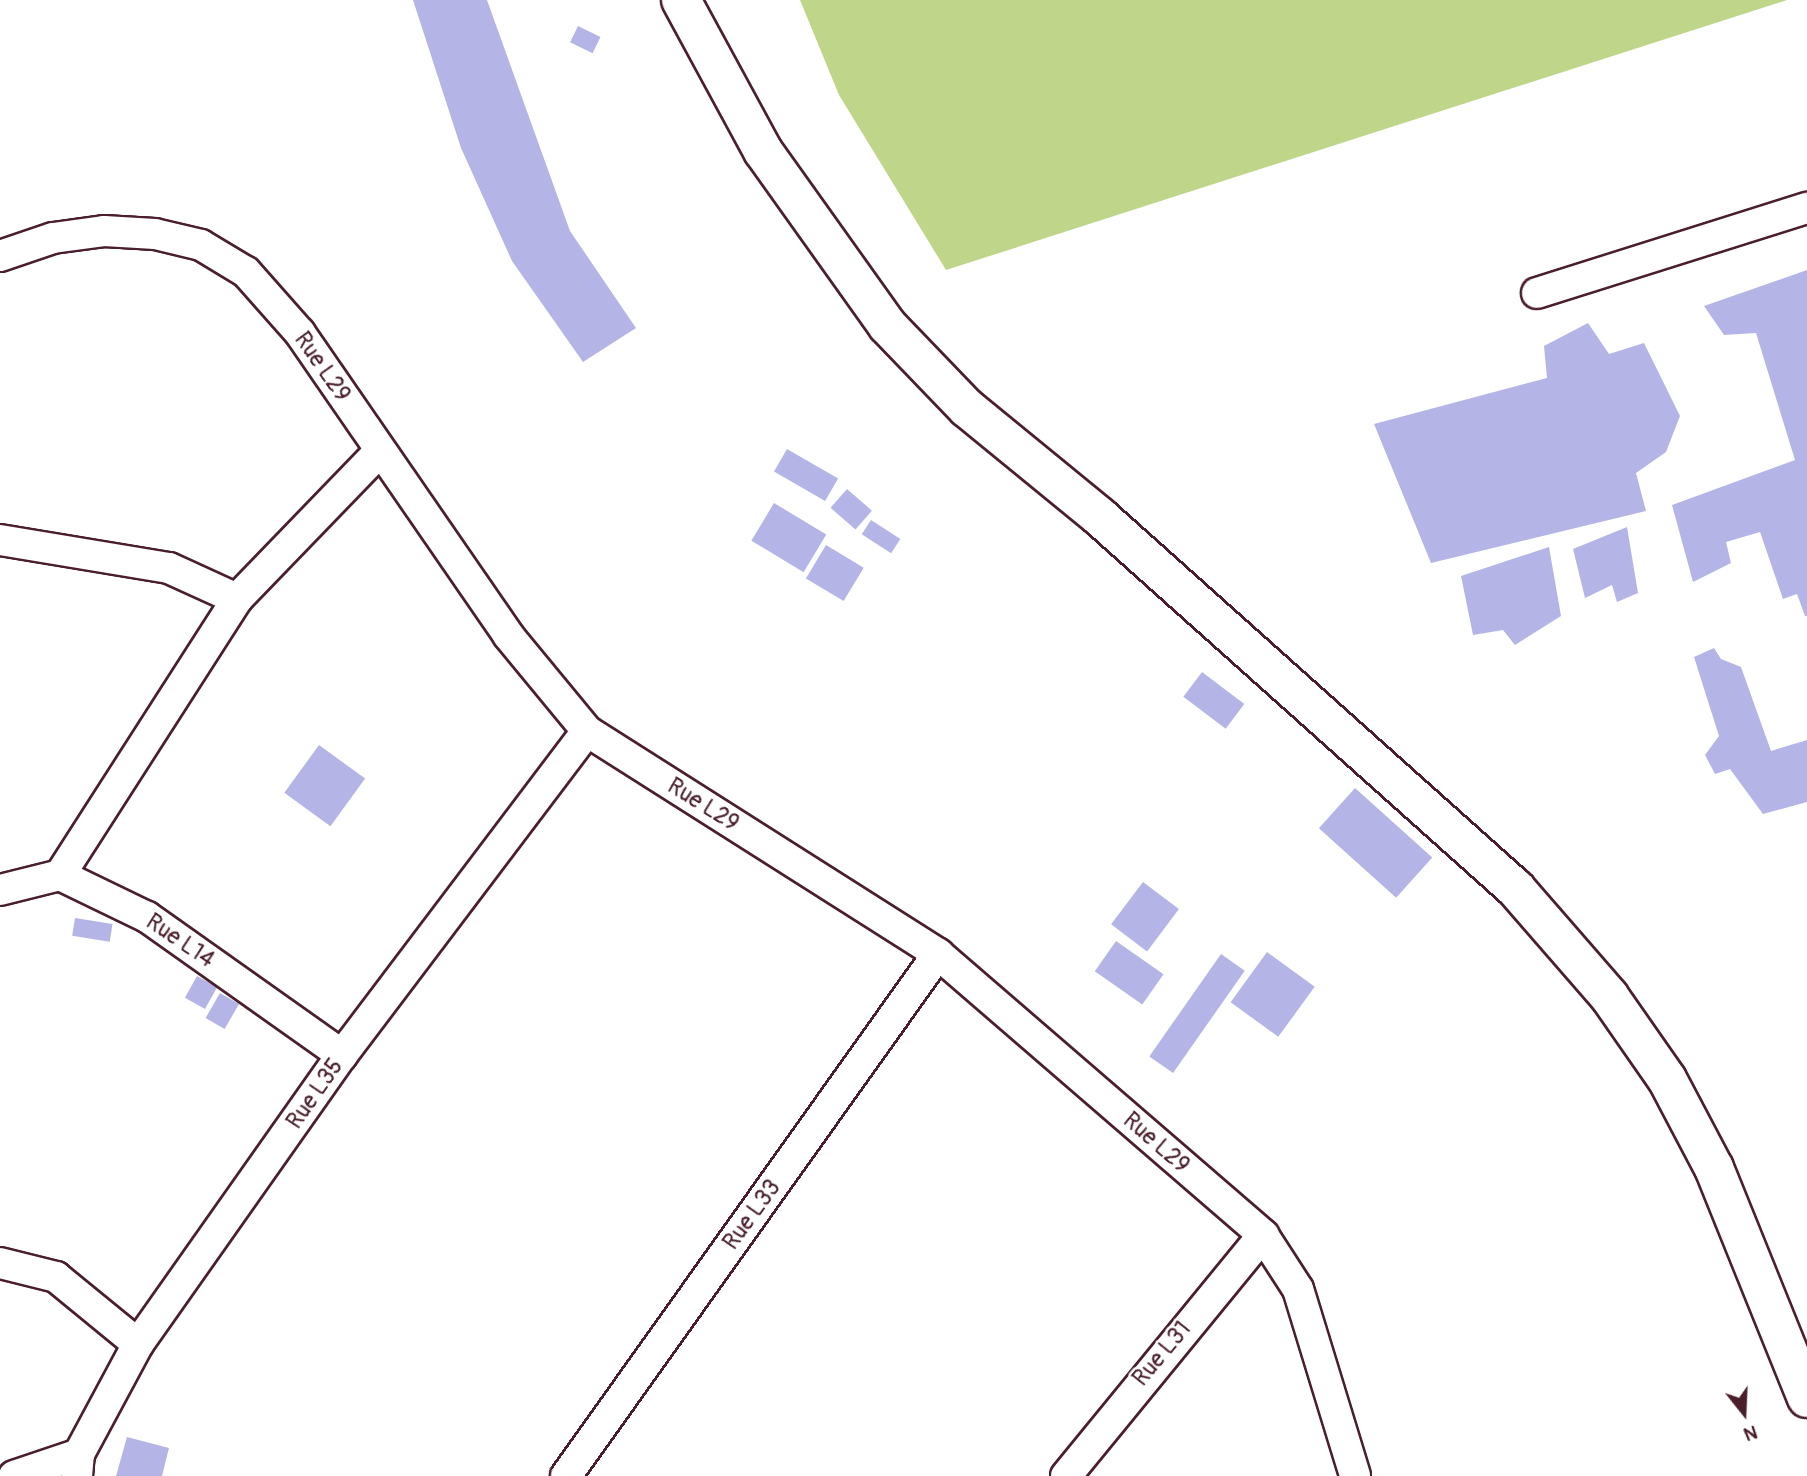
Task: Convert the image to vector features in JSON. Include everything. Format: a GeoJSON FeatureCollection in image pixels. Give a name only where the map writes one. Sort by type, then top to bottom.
{"type":"FeatureCollection","features":[{"type":"Feature","properties":{"kind":"main road"},"geometry":{"type":"LineString","coordinates":[[681,0],[763,151],[887,325],[967,408],[1100,517],[1516,889],[1609,996],[1667,1079],[1714,1168],[1807,1398]]}},
{"type":"Feature","properties":{"kind":"street"},"geometry":{"type":"LineString","coordinates":[[1537,293],[1807,208]]}},
{"type":"Feature","properties":{"kind":"street","name":"Rue L29"},"geometry":{"type":"LineString","coordinates":[[0,256],[53,238],[104,231],[201,245],[246,272],[300,333],[508,635],[587,731],[938,954],[1263,1235],[1298,1289],[1355,1476]]}},
{"type":"Feature","properties":{"kind":"street"},"geometry":{"type":"LineString","coordinates":[[0,890],[60,875],[237,600],[380,452]]}},
{"type":"Feature","properties":{"kind":"street"},"geometry":{"type":"LineString","coordinates":[[0,540],[169,568],[237,600]]}},
{"type":"Feature","properties":{"kind":"street","name":"Rue L35"},"geometry":{"type":"LineString","coordinates":[[78,1465],[138,1344],[342,1055],[587,731]]}},
{"type":"Feature","properties":{"kind":"street","name":"Rue L14"},"geometry":{"type":"LineString","coordinates":[[60,875],[147,917],[342,1055]]}},
{"type":"Feature","properties":{"kind":"street","name":"Rue L33"},"geometry":{"type":"LineString","coordinates":[[566,1476],[938,954]]}},
{"type":"Feature","properties":{"kind":"street","name":"Rue L31"},"geometry":{"type":"LineString","coordinates":[[1066,1476],[1263,1235]]}},
{"type":"Feature","properties":{"kind":"street"},"geometry":{"type":"LineString","coordinates":[[0,1263],[56,1276],[138,1344]]}},
{"type":"Feature","properties":{"kind":"street"},"geometry":{"type":"LineString","coordinates":[[14,1476],[78,1465]]}},
{"type":"Feature","properties":{"kind":"green space"},"geometry":{"type":"Polygon","coordinates":[[[800,0],[1787,0],[946,270],[839,95],[800,0]]]}},
{"type":"Feature","properties":{"kind":"building"},"geometry":{"type":"Polygon","coordinates":[[[413,0],[487,0],[570,231],[636,328],[583,362],[512,261],[461,148],[413,0]]]}},
{"type":"Feature","properties":{"kind":"building"},"geometry":{"type":"Polygon","coordinates":[[[578,26],[600,37],[593,53],[570,42],[578,26]]]}},
{"type":"Feature","properties":{"kind":"building"},"geometry":{"type":"Polygon","coordinates":[[[1807,270],[1805,616],[1797,594],[1783,599],[1760,532],[1726,542],[1731,563],[1693,582],[1672,505],[1795,460],[1756,333],[1724,335],[1704,306],[1807,270]]]}},
{"type":"Feature","properties":{"kind":"building"},"geometry":{"type":"Polygon","coordinates":[[[1588,323],[1609,354],[1644,343],[1680,416],[1666,452],[1636,473],[1646,511],[1431,563],[1374,424],[1547,378],[1544,346],[1588,323]]]}},
{"type":"Feature","properties":{"kind":"building"},"geometry":{"type":"Polygon","coordinates":[[[787,449],[838,479],[825,501],[774,472],[787,449]]]}},
{"type":"Feature","properties":{"kind":"building"},"geometry":{"type":"Polygon","coordinates":[[[847,489],[872,511],[856,530],[831,508],[847,489]]]}},
{"type":"Feature","properties":{"kind":"building"},"geometry":{"type":"Polygon","coordinates":[[[774,503],[826,534],[804,572],[751,541],[774,503]]]}},
{"type":"Feature","properties":{"kind":"building"},"geometry":{"type":"Polygon","coordinates":[[[871,520],[900,539],[891,553],[862,534],[871,520]]]}},
{"type":"Feature","properties":{"kind":"building"},"geometry":{"type":"Polygon","coordinates":[[[1627,527],[1638,593],[1617,602],[1612,585],[1585,598],[1573,549],[1627,527]]]}},
{"type":"Feature","properties":{"kind":"building"},"geometry":{"type":"Polygon","coordinates":[[[826,545],[864,568],[844,601],[806,578],[826,545]]]}},
{"type":"Feature","properties":{"kind":"building"},"geometry":{"type":"Polygon","coordinates":[[[1549,547],[1561,616],[1515,645],[1503,630],[1473,635],[1461,576],[1549,547]]]}},
{"type":"Feature","properties":{"kind":"building"},"geometry":{"type":"Polygon","coordinates":[[[1714,648],[1721,659],[1741,667],[1771,751],[1807,740],[1807,802],[1763,814],[1730,769],[1715,774],[1705,755],[1719,736],[1694,657],[1714,648]]]}},
{"type":"Feature","properties":{"kind":"building"},"geometry":{"type":"Polygon","coordinates":[[[1202,672],[1244,704],[1226,729],[1183,697],[1202,672]]]}},
{"type":"Feature","properties":{"kind":"building"},"geometry":{"type":"Polygon","coordinates":[[[319,745],[365,779],[330,826],[284,793],[319,745]]]}},
{"type":"Feature","properties":{"kind":"building"},"geometry":{"type":"Polygon","coordinates":[[[1355,788],[1432,858],[1396,898],[1319,828],[1355,788]]]}},
{"type":"Feature","properties":{"kind":"building"},"geometry":{"type":"Polygon","coordinates":[[[1143,882],[1179,909],[1147,951],[1111,924],[1143,882]]]}},
{"type":"Feature","properties":{"kind":"building"},"geometry":{"type":"Polygon","coordinates":[[[75,918],[113,924],[110,942],[72,936],[75,918]]]}},
{"type":"Feature","properties":{"kind":"building"},"geometry":{"type":"Polygon","coordinates":[[[1116,941],[1164,974],[1142,1005],[1095,971],[1116,941]]]}},
{"type":"Feature","properties":{"kind":"building"},"geometry":{"type":"Polygon","coordinates":[[[1267,952],[1315,987],[1278,1037],[1231,1002],[1267,952]]]}},
{"type":"Feature","properties":{"kind":"building"},"geometry":{"type":"Polygon","coordinates":[[[1221,954],[1245,971],[1173,1073],[1149,1056],[1221,954]]]}},
{"type":"Feature","properties":{"kind":"building"},"geometry":{"type":"Polygon","coordinates":[[[197,976],[217,987],[205,1009],[185,998],[197,976]]]}},
{"type":"Feature","properties":{"kind":"building"},"geometry":{"type":"Polygon","coordinates":[[[220,993],[239,1004],[225,1029],[206,1018],[220,993]]]}},
{"type":"Feature","properties":{"kind":"building"},"geometry":{"type":"Polygon","coordinates":[[[127,1437],[169,1448],[162,1476],[116,1476],[127,1437]]]}}]}
